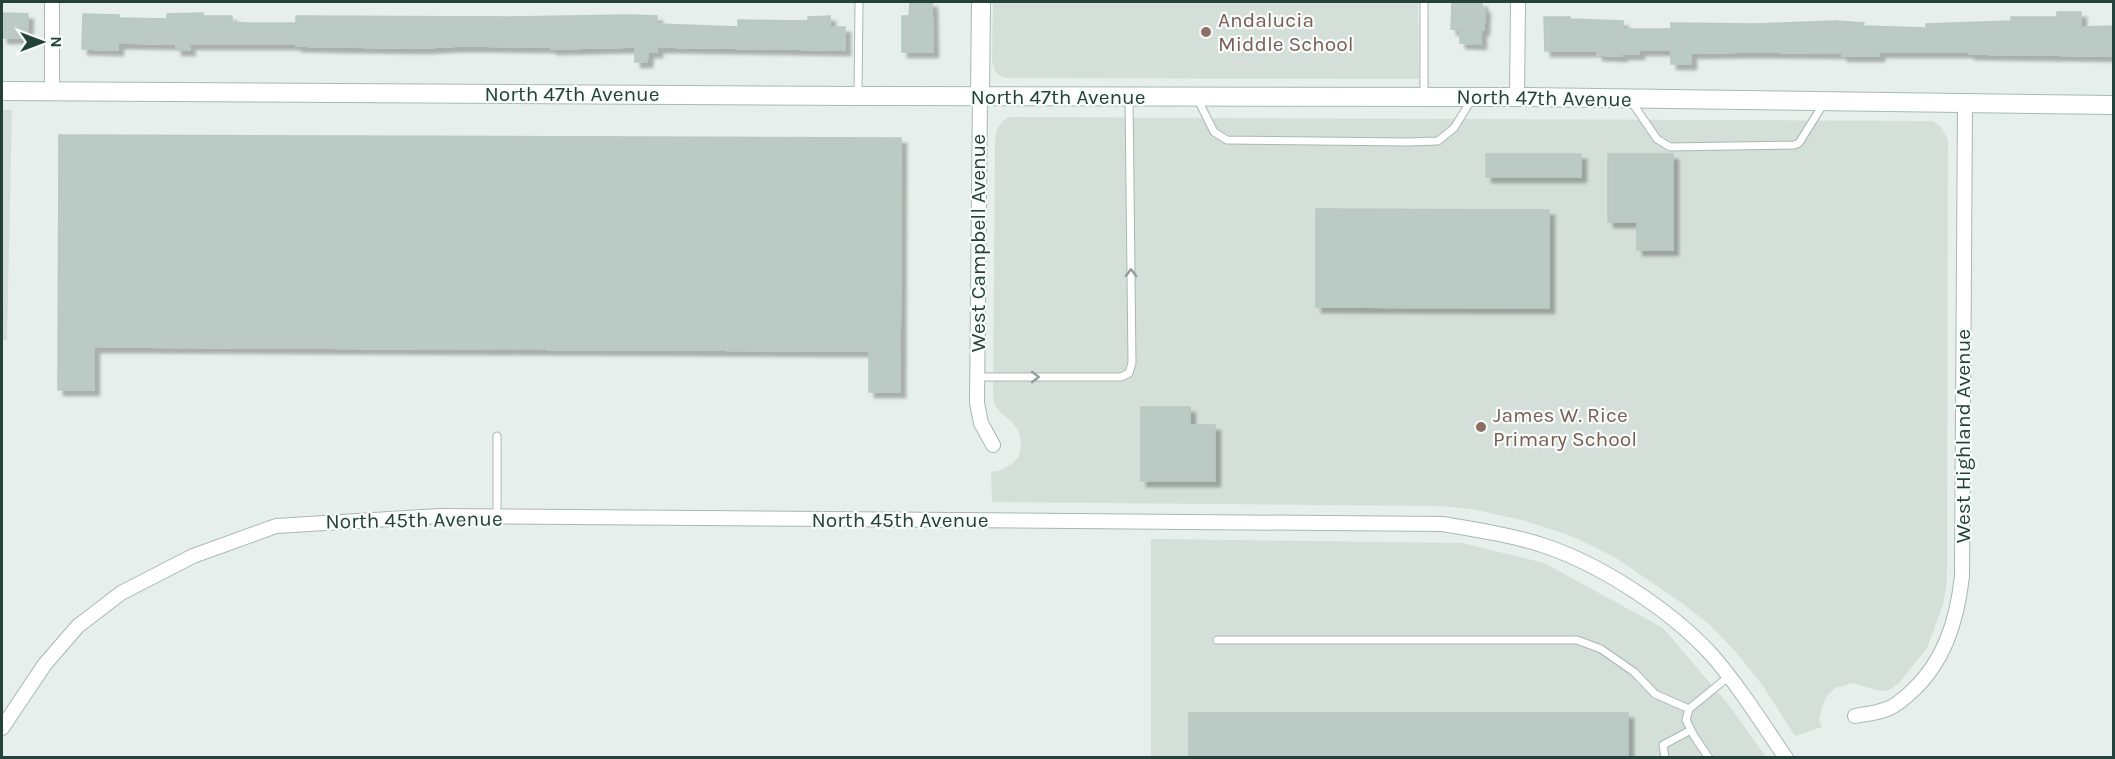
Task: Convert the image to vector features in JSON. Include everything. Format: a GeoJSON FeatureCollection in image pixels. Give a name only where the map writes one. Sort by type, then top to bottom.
{"type":"FeatureCollection","features":[{"type":"Feature","properties":{"kind":"street"},"geometry":{"type":"LineString","coordinates":[[52,2],[52,91]]}},
{"type":"Feature","properties":{"kind":"street","name":"West Campbell Avenue"},"geometry":{"type":"LineString","coordinates":[[981,2],[977,404],[981,423],[993,445]]}},
{"type":"Feature","properties":{"kind":"street"},"geometry":{"type":"LineString","coordinates":[[1518,2],[1518,97]]}},
{"type":"Feature","properties":{"kind":"street","name":"North 47th Avenue"},"geometry":{"type":"LineString","coordinates":[[2,91],[1518,97],[2114,105]]}},
{"type":"Feature","properties":{"kind":"street","name":"West Highland Avenue"},"geometry":{"type":"LineString","coordinates":[[1855,716],[1889,709],[1917,687],[1946,646],[1958,605],[1962,576],[1965,103]]}},
{"type":"Feature","properties":{"kind":"street","name":"North 45th Avenue"},"geometry":{"type":"LineString","coordinates":[[2,728],[45,664],[78,626],[121,593],[193,556],[276,526],[439,516],[1443,524],[1496,532],[1546,546],[1595,567],[1665,612],[1711,655],[1758,716],[1786,758]]}},
{"type":"Feature","properties":{"kind":"lane"},"geometry":{"type":"LineString","coordinates":[[858,96],[859,2]]}},
{"type":"Feature","properties":{"kind":"lane"},"geometry":{"type":"LineString","coordinates":[[1424,2],[1424,97]]}},
{"type":"Feature","properties":{"kind":"lane"},"geometry":{"type":"LineString","coordinates":[[977,377],[1121,377],[1129,373],[1132,363],[1129,97]]}},
{"type":"Feature","properties":{"kind":"lane"},"geometry":{"type":"LineString","coordinates":[[1196,97],[1214,132],[1227,140],[1408,142],[1438,141],[1454,128],[1473,97]]}},
{"type":"Feature","properties":{"kind":"lane"},"geometry":{"type":"LineString","coordinates":[[1630,99],[1657,140],[1670,147],[1794,145],[1799,143],[1824,102]]}},
{"type":"Feature","properties":{"kind":"lane"},"geometry":{"type":"LineString","coordinates":[[497,436],[497,518]]}},
{"type":"Feature","properties":{"kind":"lane"},"geometry":{"type":"LineString","coordinates":[[1217,640],[1577,640],[1601,649],[1634,672],[1655,694],[1689,709]]}},
{"type":"Feature","properties":{"kind":"lane"},"geometry":{"type":"LineString","coordinates":[[1709,758],[1686,720],[1689,709],[1728,677]]}},
{"type":"Feature","properties":{"kind":"lane"},"geometry":{"type":"LineString","coordinates":[[1665,758],[1663,745],[1691,730]]}},
{"type":"Feature","properties":{"kind":"shaded area","name":"Andalucia Middle School"},"geometry":{"type":"Polygon","coordinates":[[[993,2],[1418,2],[1419,79],[1008,78],[1000,76],[992,63],[993,2]]]}},
{"type":"Feature","properties":{"kind":"shaded area"},"geometry":{"type":"Polygon","coordinates":[[[2,110],[12,110],[7,340],[2,340],[2,110]]]}},
{"type":"Feature","properties":{"kind":"shaded area","name":"James W. Rice Primary School"},"geometry":{"type":"Polygon","coordinates":[[[1009,117],[1932,121],[1940,126],[1948,139],[1947,581],[1943,605],[1927,648],[1899,683],[1889,690],[1880,691],[1853,683],[1835,688],[1826,697],[1822,707],[1819,719],[1822,727],[1795,736],[1763,686],[1735,651],[1710,625],[1686,606],[1599,549],[1566,534],[1522,520],[1472,509],[1439,506],[992,502],[991,472],[999,471],[1012,464],[1019,456],[1021,445],[1019,432],[994,404],[993,394],[995,141],[997,129],[1009,117]]]}},
{"type":"Feature","properties":{"kind":"shaded area"},"geometry":{"type":"Polygon","coordinates":[[[1151,539],[1462,543],[1544,563],[1663,628],[1728,704],[1766,757],[1151,758],[1151,539]]]}},
{"type":"Feature","properties":{"kind":"building"},"geometry":{"type":"Polygon","coordinates":[[[910,2],[932,2],[933,52],[902,52],[902,16],[909,16],[910,2]]]}},
{"type":"Feature","properties":{"kind":"building"},"geometry":{"type":"Polygon","coordinates":[[[1452,2],[1482,2],[1482,8],[1485,8],[1481,44],[1460,43],[1460,30],[1451,29],[1452,2]]]}},
{"type":"Feature","properties":{"kind":"building"},"geometry":{"type":"Polygon","coordinates":[[[2057,12],[2081,12],[2081,27],[2114,26],[2114,56],[1969,54],[1969,52],[1879,52],[1879,56],[1842,56],[1842,53],[1691,53],[1691,64],[1671,64],[1671,50],[1639,50],[1639,54],[1622,54],[1622,56],[1597,55],[1597,51],[1545,51],[1544,17],[1623,21],[1623,29],[1671,29],[1671,23],[1755,24],[1836,21],[1864,23],[1863,26],[1926,28],[1926,24],[2011,21],[2011,17],[2057,17],[2057,12]]]}},
{"type":"Feature","properties":{"kind":"building"},"geometry":{"type":"Polygon","coordinates":[[[2,13],[28,14],[27,38],[2,38],[2,13]]]}},
{"type":"Feature","properties":{"kind":"building"},"geometry":{"type":"Polygon","coordinates":[[[203,13],[203,16],[232,16],[232,22],[247,23],[296,23],[296,16],[630,15],[657,16],[657,24],[738,27],[738,20],[808,21],[808,17],[830,16],[830,27],[845,27],[845,50],[657,47],[657,52],[648,52],[647,62],[635,62],[635,47],[551,49],[551,47],[423,48],[296,46],[296,44],[189,44],[190,50],[176,50],[176,44],[118,43],[118,50],[82,49],[83,14],[119,15],[119,18],[167,19],[167,14],[203,13]]]}},
{"type":"Feature","properties":{"kind":"building"},"geometry":{"type":"Polygon","coordinates":[[[59,135],[901,138],[900,392],[869,392],[869,351],[94,347],[94,390],[58,390],[59,135]]]}},
{"type":"Feature","properties":{"kind":"building"},"geometry":{"type":"Polygon","coordinates":[[[1486,154],[1581,154],[1581,177],[1486,177],[1486,154]]]}},
{"type":"Feature","properties":{"kind":"building"},"geometry":{"type":"Polygon","coordinates":[[[1608,154],[1673,154],[1673,250],[1637,250],[1637,222],[1608,222],[1608,154]]]}},
{"type":"Feature","properties":{"kind":"building"},"geometry":{"type":"Polygon","coordinates":[[[1316,209],[1549,210],[1549,308],[1316,307],[1316,209]]]}},
{"type":"Feature","properties":{"kind":"building"},"geometry":{"type":"Polygon","coordinates":[[[1141,407],[1190,407],[1190,425],[1215,425],[1215,481],[1141,481],[1141,407]]]}},
{"type":"Feature","properties":{"kind":"building"},"geometry":{"type":"Polygon","coordinates":[[[1189,713],[1628,713],[1628,758],[1189,758],[1189,713]]]}},
{"type":"Feature","properties":{"kind":"place","name":"Andalucia Middle School"},"geometry":{"type":"Point","coordinates":[1206,32]}},
{"type":"Feature","properties":{"kind":"place","name":"James W. Rice Primary School"},"geometry":{"type":"Point","coordinates":[1481,427]}}]}
